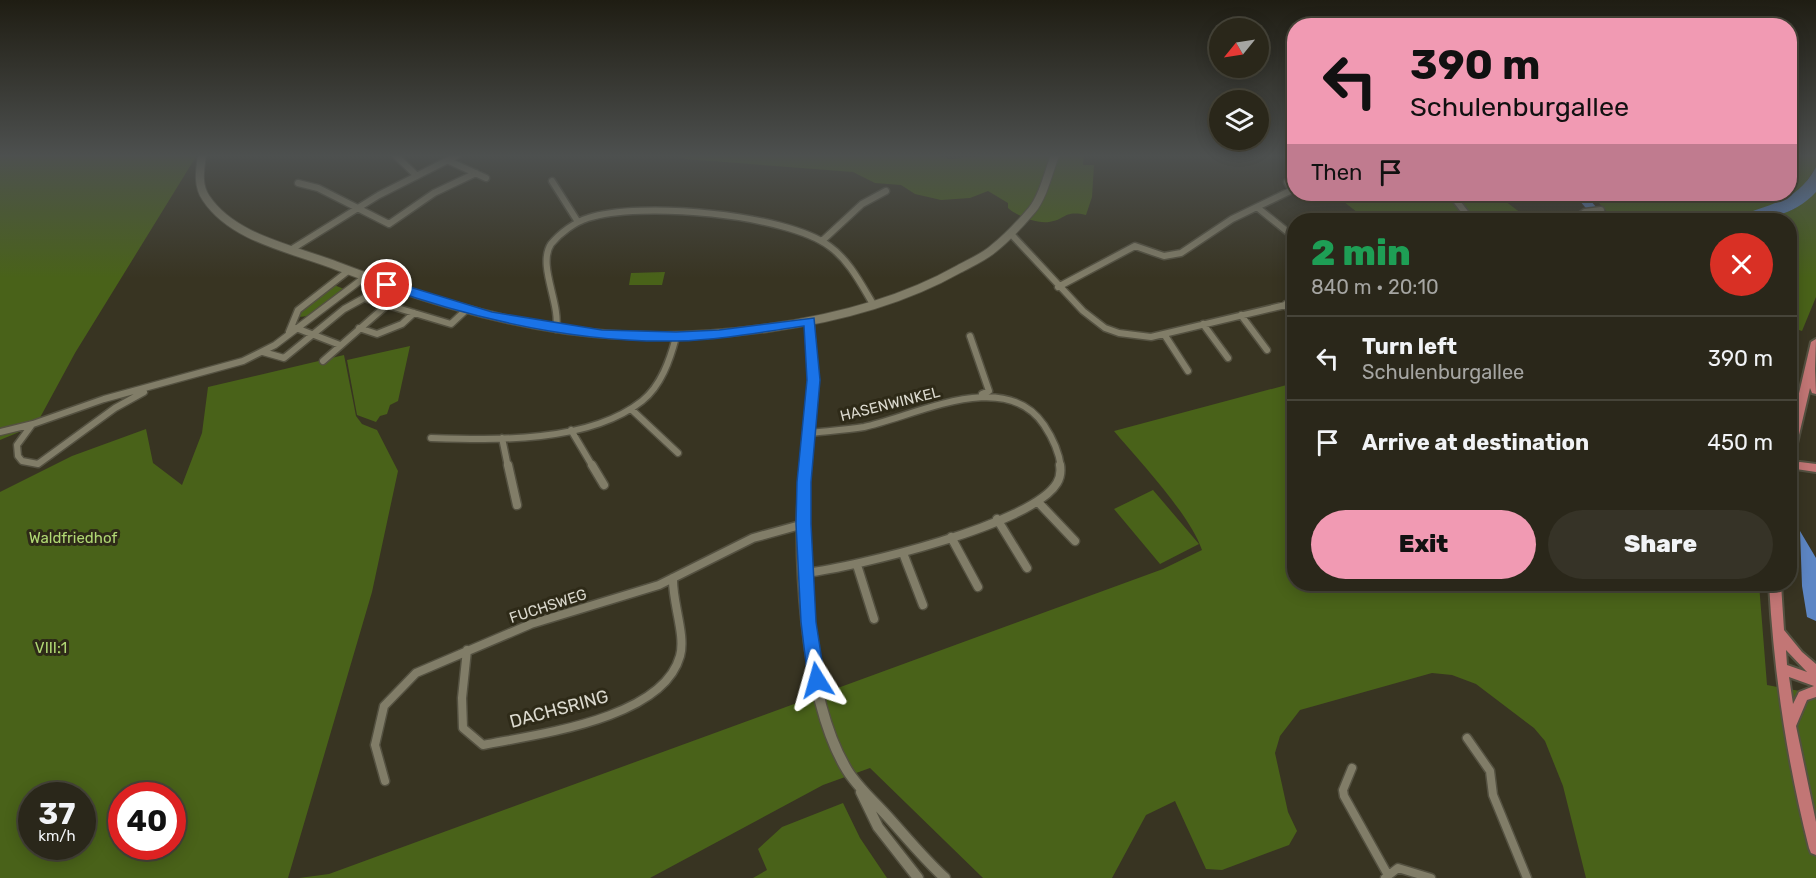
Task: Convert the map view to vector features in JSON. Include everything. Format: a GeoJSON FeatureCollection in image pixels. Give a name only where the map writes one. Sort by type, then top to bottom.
{"type":"FeatureCollection","features":[{"type":"Feature","properties":{"kind":"main road"},"geometry":{"type":"LineString","coordinates":[[1797,420],[1816,342]]}},
{"type":"Feature","properties":{"kind":"main road"},"geometry":{"type":"LineString","coordinates":[[1810,364],[1816,390]]}},
{"type":"Feature","properties":{"kind":"main road"},"geometry":{"type":"LineString","coordinates":[[1797,397],[1803,392]]}},
{"type":"Feature","properties":{"kind":"main road"},"geometry":{"type":"LineString","coordinates":[[1800,466],[1816,468]]}},
{"type":"Feature","properties":{"kind":"main road"},"geometry":{"type":"LineString","coordinates":[[1775,591],[1780,668],[1801,794],[1816,848]]}},
{"type":"Feature","properties":{"kind":"main road"},"geometry":{"type":"LineString","coordinates":[[1778,630],[1792,650],[1816,672]]}},
{"type":"Feature","properties":{"kind":"main road"},"geometry":{"type":"LineString","coordinates":[[1780,668],[1816,681]]}},
{"type":"Feature","properties":{"kind":"main road"},"geometry":{"type":"LineString","coordinates":[[1790,724],[1803,696],[1816,691]]}},
{"type":"Feature","properties":{"kind":"street"},"geometry":{"type":"LineString","coordinates":[[205,196],[213,208],[237,226],[348,271],[466,310],[556,329],[602,334],[676,337],[757,330],[810,321],[873,304],[952,274],[1012,235],[1044,196]]}},
{"type":"Feature","properties":{"kind":"street"},"geometry":{"type":"LineString","coordinates":[[332,196],[388,224],[430,196]]}},
{"type":"Feature","properties":{"kind":"street"},"geometry":{"type":"LineString","coordinates":[[292,249],[381,196]]}},
{"type":"Feature","properties":{"kind":"street"},"geometry":{"type":"LineString","coordinates":[[561,196],[578,222]]}},
{"type":"Feature","properties":{"kind":"street"},"geometry":{"type":"LineString","coordinates":[[822,241],[862,204],[876,196]]}},
{"type":"Feature","properties":{"kind":"street"},"geometry":{"type":"LineString","coordinates":[[1058,287],[1135,246],[1164,256],[1181,253],[1232,219],[1281,196]]}},
{"type":"Feature","properties":{"kind":"street"},"geometry":{"type":"LineString","coordinates":[[1456,201],[1466,213]]}},
{"type":"Feature","properties":{"kind":"street"},"geometry":{"type":"LineString","coordinates":[[1258,208],[1287,231]]}},
{"type":"Feature","properties":{"kind":"street"},"geometry":{"type":"LineString","coordinates":[[1584,213],[1602,210]]}},
{"type":"Feature","properties":{"kind":"street"},"geometry":{"type":"LineString","coordinates":[[556,329],[559,319],[547,266],[547,253],[559,236],[578,222],[595,216],[627,212],[705,215],[786,229],[822,241],[841,259],[873,304]]}},
{"type":"Feature","properties":{"kind":"street"},"geometry":{"type":"LineString","coordinates":[[1012,235],[1058,287],[1105,328],[1136,337],[1164,334],[1286,304]]}},
{"type":"Feature","properties":{"kind":"street"},"geometry":{"type":"LineString","coordinates":[[287,335],[298,310],[348,271]]}},
{"type":"Feature","properties":{"kind":"street"},"geometry":{"type":"LineString","coordinates":[[0,432],[33,424],[104,399],[243,361],[263,352],[365,277]]}},
{"type":"Feature","properties":{"kind":"street"},"geometry":{"type":"LineString","coordinates":[[263,352],[284,358],[344,309],[364,298],[451,324],[466,310]]}},
{"type":"Feature","properties":{"kind":"street"},"geometry":{"type":"LineString","coordinates":[[323,361],[387,305]]}},
{"type":"Feature","properties":{"kind":"street"},"geometry":{"type":"LineString","coordinates":[[359,328],[377,334],[402,324],[414,313]]}},
{"type":"Feature","properties":{"kind":"street"},"geometry":{"type":"LineString","coordinates":[[1241,315],[1267,350]]}},
{"type":"Feature","properties":{"kind":"street"},"geometry":{"type":"LineString","coordinates":[[810,321],[814,380],[804,482],[804,524],[806,573],[817,680],[843,762],[858,786],[869,813],[918,878]]}},
{"type":"Feature","properties":{"kind":"street"},"geometry":{"type":"LineString","coordinates":[[1203,324],[1228,358]]}},
{"type":"Feature","properties":{"kind":"street"},"geometry":{"type":"LineString","coordinates":[[296,328],[340,345]]}},
{"type":"Feature","properties":{"kind":"street"},"geometry":{"type":"LineString","coordinates":[[1164,334],[1188,371]]}},
{"type":"Feature","properties":{"kind":"street"},"geometry":{"type":"LineString","coordinates":[[970,336],[989,391],[977,396]]}},
{"type":"Feature","properties":{"kind":"street"},"geometry":{"type":"LineString","coordinates":[[431,438],[502,438],[571,430],[631,409],[656,386],[666,368],[676,337]]}},
{"type":"Feature","properties":{"kind":"street"},"geometry":{"type":"LineString","coordinates":[[33,424],[17,446],[18,456],[29,464],[38,464],[115,408],[163,383]]}},
{"type":"Feature","properties":{"kind":"street","name":"HASENWINKEL"},"geometry":{"type":"LineString","coordinates":[[806,573],[857,565],[903,553],[997,519],[1038,502],[1057,484],[1060,473],[1055,444],[1045,425],[1033,410],[1021,401],[998,396],[977,396],[863,427],[809,433]]}},
{"type":"Feature","properties":{"kind":"street"},"geometry":{"type":"LineString","coordinates":[[631,409],[678,453]]}},
{"type":"Feature","properties":{"kind":"street"},"geometry":{"type":"LineString","coordinates":[[571,430],[604,485]]}},
{"type":"Feature","properties":{"kind":"street"},"geometry":{"type":"LineString","coordinates":[[502,438],[517,504]]}},
{"type":"Feature","properties":{"kind":"street"},"geometry":{"type":"LineString","coordinates":[[1038,502],[1075,541]]}},
{"type":"Feature","properties":{"kind":"street"},"geometry":{"type":"LineString","coordinates":[[997,519],[1027,568]]}},
{"type":"Feature","properties":{"kind":"street","name":"FUCHSWEG"},"geometry":{"type":"LineString","coordinates":[[385,781],[375,745],[384,706],[416,673],[531,624],[673,578],[753,538],[804,524]]}},
{"type":"Feature","properties":{"kind":"street"},"geometry":{"type":"LineString","coordinates":[[951,537],[978,587]]}},
{"type":"Feature","properties":{"kind":"street"},"geometry":{"type":"LineString","coordinates":[[903,553],[923,605]]}},
{"type":"Feature","properties":{"kind":"street"},"geometry":{"type":"LineString","coordinates":[[857,565],[874,619]]}},
{"type":"Feature","properties":{"kind":"street","name":"DACHSRING"},"geometry":{"type":"LineString","coordinates":[[467,650],[462,698],[463,728],[483,745],[609,714],[650,696],[664,687],[676,672],[681,653],[671,598],[673,578]]}},
{"type":"Feature","properties":{"kind":"street"},"geometry":{"type":"LineString","coordinates":[[1467,738],[1482,755],[1494,785],[1493,795],[1527,878]]}},
{"type":"Feature","properties":{"kind":"street"},"geometry":{"type":"LineString","coordinates":[[1352,768],[1343,789],[1344,796],[1386,877],[1398,868],[1431,878]]}},
{"type":"Feature","properties":{"kind":"street"},"geometry":{"type":"LineString","coordinates":[[858,786],[945,878]]}},
{"type":"Feature","properties":{"kind":"green space"},"geometry":{"type":"Polygon","coordinates":[[[0,196],[172,196],[75,353],[36,425],[0,440],[0,196]]]}},
{"type":"Feature","properties":{"kind":"green space"},"geometry":{"type":"Polygon","coordinates":[[[924,196],[975,196],[970,198],[941,200],[924,196]]]}},
{"type":"Feature","properties":{"kind":"green space"},"geometry":{"type":"Polygon","coordinates":[[[996,196],[1092,196],[1086,215],[1069,214],[1055,221],[1044,222],[1033,221],[1017,214],[1008,208],[1008,203],[996,196]]]}},
{"type":"Feature","properties":{"kind":"green space"},"geometry":{"type":"Polygon","coordinates":[[[1811,196],[1816,196],[1816,297],[1802,331],[1797,329],[1797,213],[1783,213],[1794,209],[1811,196]]]}},
{"type":"Feature","properties":{"kind":"green space"},"geometry":{"type":"Polygon","coordinates":[[[1343,201],[1505,201],[1521,213],[1358,213],[1343,201]]]}},
{"type":"Feature","properties":{"kind":"green space"},"geometry":{"type":"Polygon","coordinates":[[[1597,201],[1781,201],[1752,213],[1596,213],[1607,212],[1597,201]]]}},
{"type":"Feature","properties":{"kind":"green space"},"geometry":{"type":"Polygon","coordinates":[[[665,272],[662,285],[629,285],[631,273],[665,272]]]}},
{"type":"Feature","properties":{"kind":"green space"},"geometry":{"type":"Polygon","coordinates":[[[334,285],[344,289],[308,316],[299,317],[303,309],[334,285]]]}},
{"type":"Feature","properties":{"kind":"green space"},"geometry":{"type":"Polygon","coordinates":[[[410,346],[398,401],[390,405],[387,414],[380,416],[376,422],[357,415],[347,360],[410,346]]]}},
{"type":"Feature","properties":{"kind":"green space"},"geometry":{"type":"Polygon","coordinates":[[[344,355],[356,416],[362,424],[377,430],[398,471],[372,592],[288,878],[0,878],[0,492],[72,456],[146,429],[153,463],[182,485],[202,433],[208,387],[344,355]]]}},
{"type":"Feature","properties":{"kind":"green space"},"geometry":{"type":"Polygon","coordinates":[[[1287,385],[1287,591],[1760,591],[1767,685],[1816,694],[1816,878],[1586,878],[1563,786],[1545,741],[1534,728],[1476,684],[1452,675],[1432,673],[1300,710],[1280,736],[1275,753],[1288,812],[1297,831],[1289,845],[1222,870],[1206,869],[1175,801],[1146,815],[1112,878],[983,878],[870,768],[823,785],[650,878],[299,878],[329,874],[1163,569],[1202,550],[1196,536],[1175,504],[1114,431],[1287,385]]]}},
{"type":"Feature","properties":{"kind":"green space"},"geometry":{"type":"Polygon","coordinates":[[[1153,490],[1199,544],[1160,564],[1114,509],[1153,490]]]}},
{"type":"Feature","properties":{"kind":"green space"},"geometry":{"type":"Polygon","coordinates":[[[843,803],[860,838],[887,878],[753,878],[767,870],[758,849],[782,827],[843,803]]]}},
{"type":"Feature","properties":{"kind":"water"},"geometry":{"type":"Polygon","coordinates":[[[1797,196],[1812,196],[1798,207],[1785,213],[1748,213],[1779,201],[1797,201],[1797,196]]]}},
{"type":"Feature","properties":{"kind":"water"},"geometry":{"type":"Polygon","coordinates":[[[1800,531],[1816,558],[1816,621],[1807,617],[1802,586],[1800,531]]]}},
{"type":"Feature","properties":{"kind":"waterway"},"geometry":{"type":"LineString","coordinates":[[1585,201],[1596,213]]}},
{"type":"Feature","properties":{"kind":"route"},"geometry":{"type":"LineString","coordinates":[[387,285],[446,305],[492,317],[556,329],[602,334],[676,337],[771,328],[810,321],[814,380],[804,482],[804,524],[808,622],[817,680]]}},
{"type":"Feature","properties":{"kind":"park label","name":"Waldfriedhof"},"geometry":{"type":"Point","coordinates":[73,538]}},
{"type":"Feature","properties":{"kind":"park label","name":"VIII:1"},"geometry":{"type":"Point","coordinates":[51,648]}}]}
